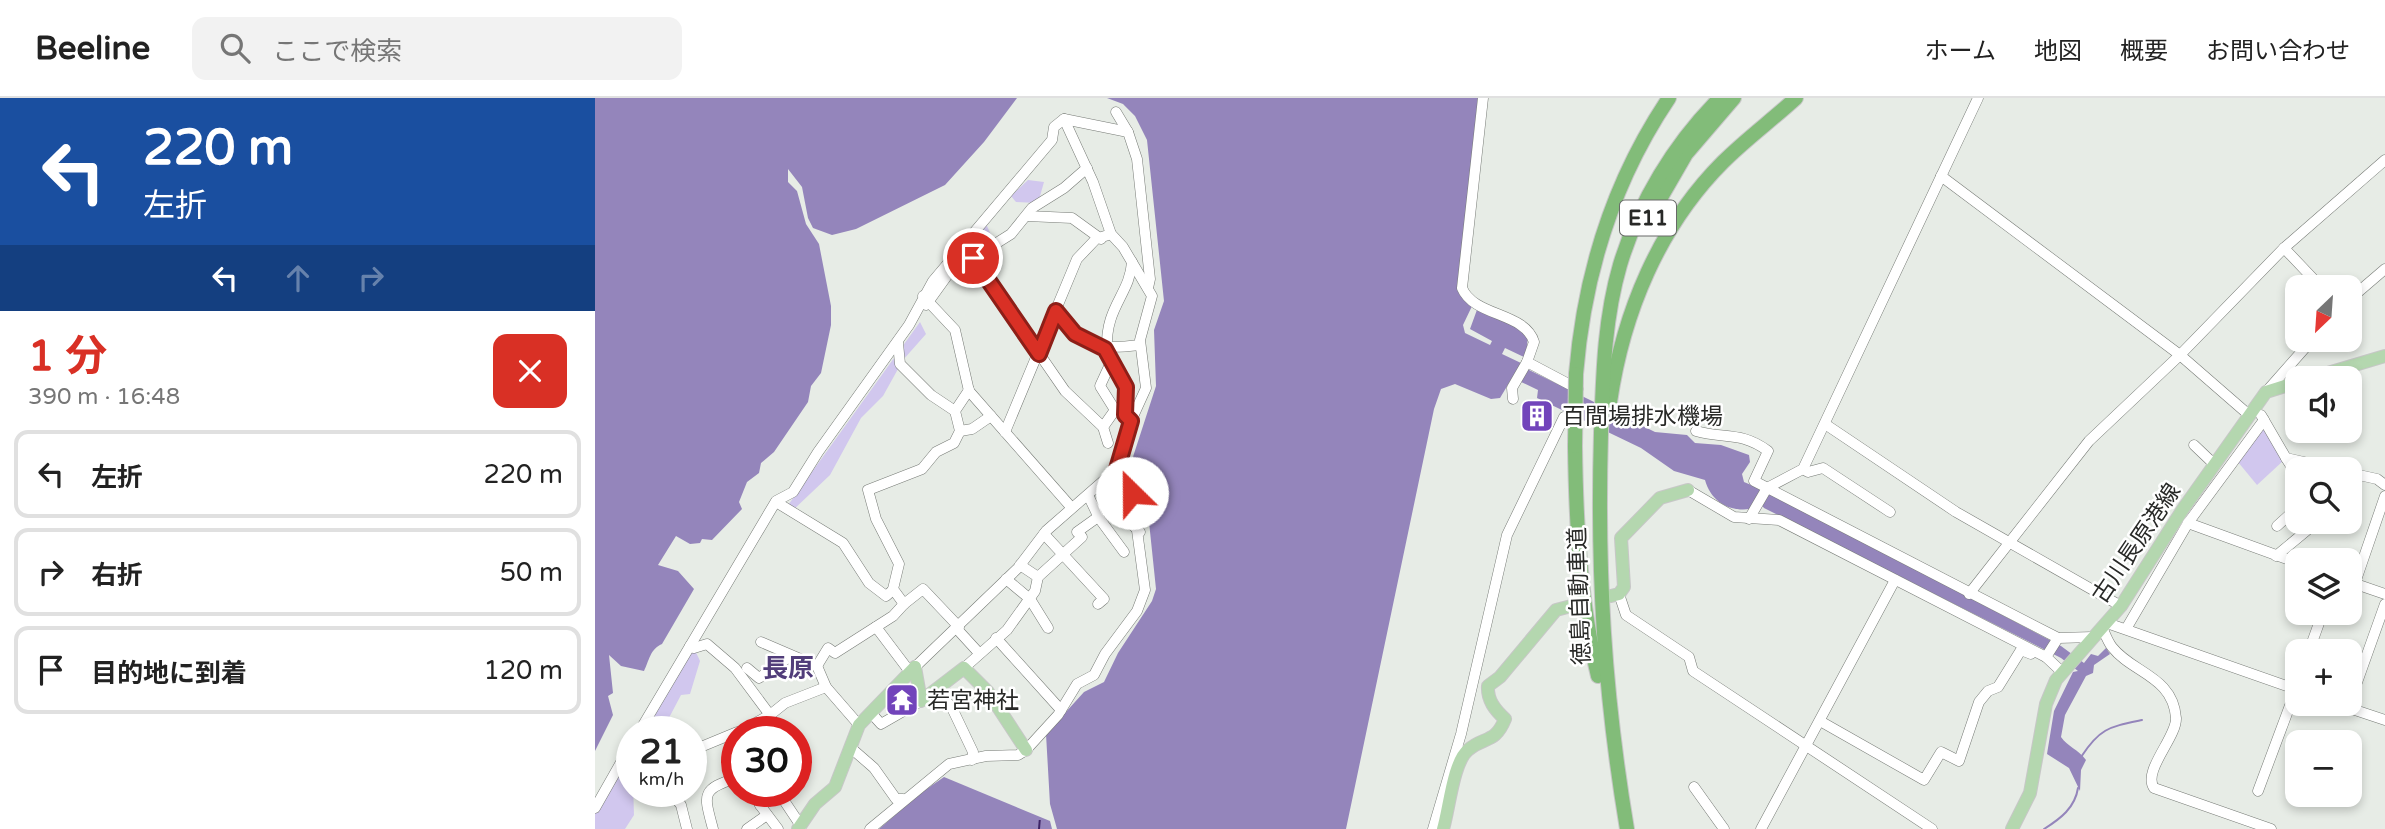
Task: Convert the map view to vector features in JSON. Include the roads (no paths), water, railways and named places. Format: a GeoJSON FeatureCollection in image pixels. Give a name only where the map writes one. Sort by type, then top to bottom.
{"type":"FeatureCollection","features":[{"type":"Feature","properties":{"kind":"highway"},"geometry":{"type":"LineString","coordinates":[[1611,728],[1590,643],[1579,540],[1575,446],[1577,382],[1590,276],[1607,220],[1640,145],[1669,98]]}},
{"type":"Feature","properties":{"kind":"highway","name":"徳島自動車道"},"geometry":{"type":"LineString","coordinates":[[1627,829],[1611,728],[1602,641],[1599,559],[1601,459],[1608,382],[1604,360],[1616,281],[1638,216],[1677,149],[1720,98]]}},
{"type":"Feature","properties":{"kind":"highway","name":"徳島自動車道"},"geometry":{"type":"LineString","coordinates":[[1604,360],[1619,298],[1650,214],[1686,154],[1734,98]]}},
{"type":"Feature","properties":{"kind":"highway"},"geometry":{"type":"LineString","coordinates":[[1608,382],[1641,287],[1675,222],[1722,163],[1796,98]]}},
{"type":"Feature","properties":{"kind":"main road"},"geometry":{"type":"LineString","coordinates":[[2351,366],[2385,356]]}},
{"type":"Feature","properties":{"kind":"main road"},"geometry":{"type":"LineString","coordinates":[[2266,391],[2285,386]]}},
{"type":"Feature","properties":{"kind":"main road","name":"古川長原港線"},"geometry":{"type":"LineString","coordinates":[[2012,829],[2029,793],[2046,705],[2064,670],[2121,606],[2183,509],[2266,391]]}},
{"type":"Feature","properties":{"kind":"main road"},"geometry":{"type":"LineString","coordinates":[[1615,595],[1624,587],[1621,538],[1660,498],[1688,490]]}},
{"type":"Feature","properties":{"kind":"main road"},"geometry":{"type":"LineString","coordinates":[[1443,829],[1460,761],[1468,749],[1494,738],[1505,719],[1493,707],[1487,693],[1488,686],[1500,677],[1556,610],[1579,604]]}},
{"type":"Feature","properties":{"kind":"main road"},"geometry":{"type":"LineString","coordinates":[[912,670],[921,701],[964,668],[988,692],[1026,750]]}},
{"type":"Feature","properties":{"kind":"main road"},"geometry":{"type":"LineString","coordinates":[[800,827],[815,804],[835,787],[859,725],[912,670]]}},
{"type":"Feature","properties":{"kind":"street"},"geometry":{"type":"LineString","coordinates":[[1483,98],[1462,288],[1469,298],[1528,331],[1534,342],[1513,388],[1513,399]]}},
{"type":"Feature","properties":{"kind":"street"},"geometry":{"type":"LineString","coordinates":[[1750,517],[1765,489],[1803,469],[1978,98]]}},
{"type":"Feature","properties":{"kind":"street"},"geometry":{"type":"LineString","coordinates":[[1117,113],[1128,132],[1137,159],[1150,279],[1148,288]]}},
{"type":"Feature","properties":{"kind":"street"},"geometry":{"type":"LineString","coordinates":[[1064,119],[1128,132]]}},
{"type":"Feature","properties":{"kind":"street"},"geometry":{"type":"LineString","coordinates":[[1064,119],[1087,168],[1106,236]]}},
{"type":"Feature","properties":{"kind":"street"},"geometry":{"type":"LineString","coordinates":[[648,716],[776,502],[793,492],[818,452],[898,343],[945,265],[1052,140],[1054,127],[1064,119]]}},
{"type":"Feature","properties":{"kind":"street"},"geometry":{"type":"LineString","coordinates":[[1969,594],[2089,441],[2180,355],[2284,248],[2385,160]]}},
{"type":"Feature","properties":{"kind":"street"},"geometry":{"type":"LineString","coordinates":[[926,299],[949,273],[1011,234],[1032,208],[1064,188],[1087,168]]}},
{"type":"Feature","properties":{"kind":"street"},"geometry":{"type":"LineString","coordinates":[[1941,176],[2264,420],[2285,457]]}},
{"type":"Feature","properties":{"kind":"street"},"geometry":{"type":"LineString","coordinates":[[876,627],[912,670],[1020,565],[1044,534],[1071,507],[1101,485],[1117,469],[1131,421],[1146,388],[1140,345],[1152,296],[1132,262],[1106,236],[1072,218],[1027,216]]}},
{"type":"Feature","properties":{"kind":"street"},"geometry":{"type":"LineString","coordinates":[[1005,432],[1077,259],[1106,236]]}},
{"type":"Feature","properties":{"kind":"street"},"geometry":{"type":"LineString","coordinates":[[2284,248],[2310,275]]}},
{"type":"Feature","properties":{"kind":"street"},"geometry":{"type":"LineString","coordinates":[[973,258],[1065,391],[1103,427],[1108,443]]}},
{"type":"Feature","properties":{"kind":"street"},"geometry":{"type":"LineString","coordinates":[[1131,421],[1125,415],[1126,387],[1106,349],[1109,321],[1131,273],[1132,262]]}},
{"type":"Feature","properties":{"kind":"street"},"geometry":{"type":"LineString","coordinates":[[2363,288],[2385,269]]}},
{"type":"Feature","properties":{"kind":"street"},"geometry":{"type":"LineString","coordinates":[[926,299],[955,330],[969,390],[1071,507]]}},
{"type":"Feature","properties":{"kind":"street"},"geometry":{"type":"LineString","coordinates":[[1056,311],[1075,334],[1106,349],[1140,345]]}},
{"type":"Feature","properties":{"kind":"street"},"geometry":{"type":"LineString","coordinates":[[776,502],[843,543],[869,583],[886,596],[893,590],[899,564],[876,519],[868,490],[922,469],[936,452],[954,443],[960,431],[955,411],[931,395],[900,364],[898,343]]}},
{"type":"Feature","properties":{"kind":"street"},"geometry":{"type":"LineString","coordinates":[[2266,391],[2301,352]]}},
{"type":"Feature","properties":{"kind":"street"},"geometry":{"type":"LineString","coordinates":[[1103,427],[1115,410],[1100,386],[1112,360]]}},
{"type":"Feature","properties":{"kind":"street"},"geometry":{"type":"LineString","coordinates":[[1525,363],[1577,382]]}},
{"type":"Feature","properties":{"kind":"street"},"geometry":{"type":"LineString","coordinates":[[955,411],[969,390]]}},
{"type":"Feature","properties":{"kind":"street"},"geometry":{"type":"LineString","coordinates":[[960,431],[972,429],[991,416]]}},
{"type":"Feature","properties":{"kind":"street"},"geometry":{"type":"LineString","coordinates":[[1433,829],[1461,734],[1507,535],[1521,500],[1564,417]]}},
{"type":"Feature","properties":{"kind":"street"},"geometry":{"type":"LineString","coordinates":[[2126,629],[2189,523],[2264,420]]}},
{"type":"Feature","properties":{"kind":"street"},"geometry":{"type":"LineString","coordinates":[[1825,424],[1956,513],[2121,606]]}},
{"type":"Feature","properties":{"kind":"street"},"geometry":{"type":"LineString","coordinates":[[1696,431],[1714,436],[1731,434],[1758,443],[1768,451],[1753,481],[1765,489],[2057,639]]}},
{"type":"Feature","properties":{"kind":"street"},"geometry":{"type":"LineString","coordinates":[[2194,445],[2215,465]]}},
{"type":"Feature","properties":{"kind":"street"},"geometry":{"type":"LineString","coordinates":[[1803,469],[1808,472],[1823,468],[1857,487],[1890,512]]}},
{"type":"Feature","properties":{"kind":"street"},"geometry":{"type":"LineString","coordinates":[[870,829],[903,799],[949,764],[1018,755],[1026,750],[1061,710],[1077,684],[1094,675],[1105,653],[1137,611],[1146,590],[1140,531],[1132,493],[1117,469]]}},
{"type":"Feature","properties":{"kind":"street"},"geometry":{"type":"LineString","coordinates":[[2362,475],[2377,479],[2385,485]]}},
{"type":"Feature","properties":{"kind":"street"},"geometry":{"type":"LineString","coordinates":[[1101,485],[1120,509],[1122,517],[1140,531]]}},
{"type":"Feature","properties":{"kind":"street"},"geometry":{"type":"LineString","coordinates":[[1688,490],[1734,517],[1779,520],[2045,655],[2064,670]]}},
{"type":"Feature","properties":{"kind":"street"},"geometry":{"type":"LineString","coordinates":[[1088,495],[1098,517],[1124,552]]}},
{"type":"Feature","properties":{"kind":"street"},"geometry":{"type":"LineString","coordinates":[[2362,557],[2385,496]]}},
{"type":"Feature","properties":{"kind":"street"},"geometry":{"type":"LineString","coordinates":[[762,527],[785,509]]}},
{"type":"Feature","properties":{"kind":"street"},"geometry":{"type":"LineString","coordinates":[[964,668],[978,652],[1007,630],[1030,598],[1038,577],[1082,537],[1077,532],[1098,517]]}},
{"type":"Feature","properties":{"kind":"street"},"geometry":{"type":"LineString","coordinates":[[2277,526],[2285,519]]}},
{"type":"Feature","properties":{"kind":"street"},"geometry":{"type":"LineString","coordinates":[[2189,523],[2285,559]]}},
{"type":"Feature","properties":{"kind":"street"},"geometry":{"type":"LineString","coordinates":[[1044,534],[1104,599],[1098,604]]}},
{"type":"Feature","properties":{"kind":"street"},"geometry":{"type":"LineString","coordinates":[[2276,556],[2303,534]]}},
{"type":"Feature","properties":{"kind":"street"},"geometry":{"type":"LineString","coordinates":[[1020,565],[1038,577]]}},
{"type":"Feature","properties":{"kind":"street"},"geometry":{"type":"LineString","coordinates":[[1006,579],[1030,598],[1048,628]]}},
{"type":"Feature","properties":{"kind":"street"},"geometry":{"type":"LineString","coordinates":[[1761,829],[1789,772],[1806,746],[1895,580]]}},
{"type":"Feature","properties":{"kind":"street"},"geometry":{"type":"LineString","coordinates":[[2362,586],[2385,594]]}},
{"type":"Feature","properties":{"kind":"street"},"geometry":{"type":"LineString","coordinates":[[817,666],[828,648],[835,653],[876,627],[923,589],[978,652]]}},
{"type":"Feature","properties":{"kind":"street"},"geometry":{"type":"LineString","coordinates":[[893,590],[904,604]]}},
{"type":"Feature","properties":{"kind":"street"},"geometry":{"type":"LineString","coordinates":[[1615,595],[1626,614],[1689,657],[1693,671],[1932,829]]}},
{"type":"Feature","properties":{"kind":"street"},"geometry":{"type":"LineString","coordinates":[[2362,668],[2385,604]]}},
{"type":"Feature","properties":{"kind":"street"},"geometry":{"type":"LineString","coordinates":[[1820,720],[1924,780],[1941,752],[1959,761],[1979,702],[1988,691],[1998,687],[2021,650],[2037,656],[2045,655],[2057,639],[2100,629],[2126,629],[2285,684]]}},
{"type":"Feature","properties":{"kind":"street"},"geometry":{"type":"LineString","coordinates":[[2100,629],[2111,647],[2162,686],[2173,704],[2176,723],[2152,775],[2154,788],[2271,829]]}},
{"type":"Feature","properties":{"kind":"street"},"geometry":{"type":"LineString","coordinates":[[996,638],[1061,710]]}},
{"type":"Feature","properties":{"kind":"street"},"geometry":{"type":"LineString","coordinates":[[2372,640],[2385,645]]}},
{"type":"Feature","properties":{"kind":"street"},"geometry":{"type":"LineString","coordinates":[[761,642],[817,666],[826,687],[859,725]]}},
{"type":"Feature","properties":{"kind":"street"},"geometry":{"type":"LineString","coordinates":[[690,646],[694,648],[707,644],[735,668],[770,715],[785,703],[826,687]]}},
{"type":"Feature","properties":{"kind":"street"},"geometry":{"type":"LineString","coordinates":[[747,668],[759,678],[791,656]]}},
{"type":"Feature","properties":{"kind":"street"},"geometry":{"type":"LineString","coordinates":[[937,690],[952,708],[973,752],[972,760]]}},
{"type":"Feature","properties":{"kind":"street"},"geometry":{"type":"LineString","coordinates":[[872,714],[881,724],[921,701]]}},
{"type":"Feature","properties":{"kind":"street"},"geometry":{"type":"LineString","coordinates":[[2362,710],[2385,720]]}},
{"type":"Feature","properties":{"kind":"street"},"geometry":{"type":"LineString","coordinates":[[2258,792],[2286,716]]}},
{"type":"Feature","properties":{"kind":"street"},"geometry":{"type":"LineString","coordinates":[[851,748],[874,768],[896,799],[903,799]]}},
{"type":"Feature","properties":{"kind":"street"},"geometry":{"type":"LineString","coordinates":[[595,808],[616,771]]}},
{"type":"Feature","properties":{"kind":"street"},"geometry":{"type":"LineString","coordinates":[[713,829],[706,801],[713,785],[721,783]]}},
{"type":"Feature","properties":{"kind":"street"},"geometry":{"type":"LineString","coordinates":[[1694,787],[1727,829]]}},
{"type":"Feature","properties":{"kind":"street"},"geometry":{"type":"LineString","coordinates":[[682,807],[687,829]]}},
{"type":"Feature","properties":{"kind":"street"},"geometry":{"type":"LineString","coordinates":[[761,807],[778,829]]}},
{"type":"Feature","properties":{"kind":"street"},"geometry":{"type":"LineString","coordinates":[[791,807],[800,827]]}},
{"type":"Feature","properties":{"kind":"street"},"geometry":{"type":"LineString","coordinates":[[747,829],[767,815]]}},
{"type":"Feature","properties":{"kind":"waterway"},"geometry":{"type":"LineString","coordinates":[[2081,757],[2106,730],[2142,720]]}},
{"type":"Feature","properties":{"kind":"waterway"},"geometry":{"type":"LineString","coordinates":[[2044,829],[2070,807],[2078,788]]}},
{"type":"Feature","properties":{"kind":"place","name":"百間場排水機場"},"geometry":{"type":"Point","coordinates":[1537,416]}},
{"type":"Feature","properties":{"kind":"place","name":"若宮神社"},"geometry":{"type":"Point","coordinates":[902,700]}},
{"type":"Feature","properties":{"kind":"district","name":"長原"},"geometry":{"type":"Point","coordinates":[788,668]}}]}
